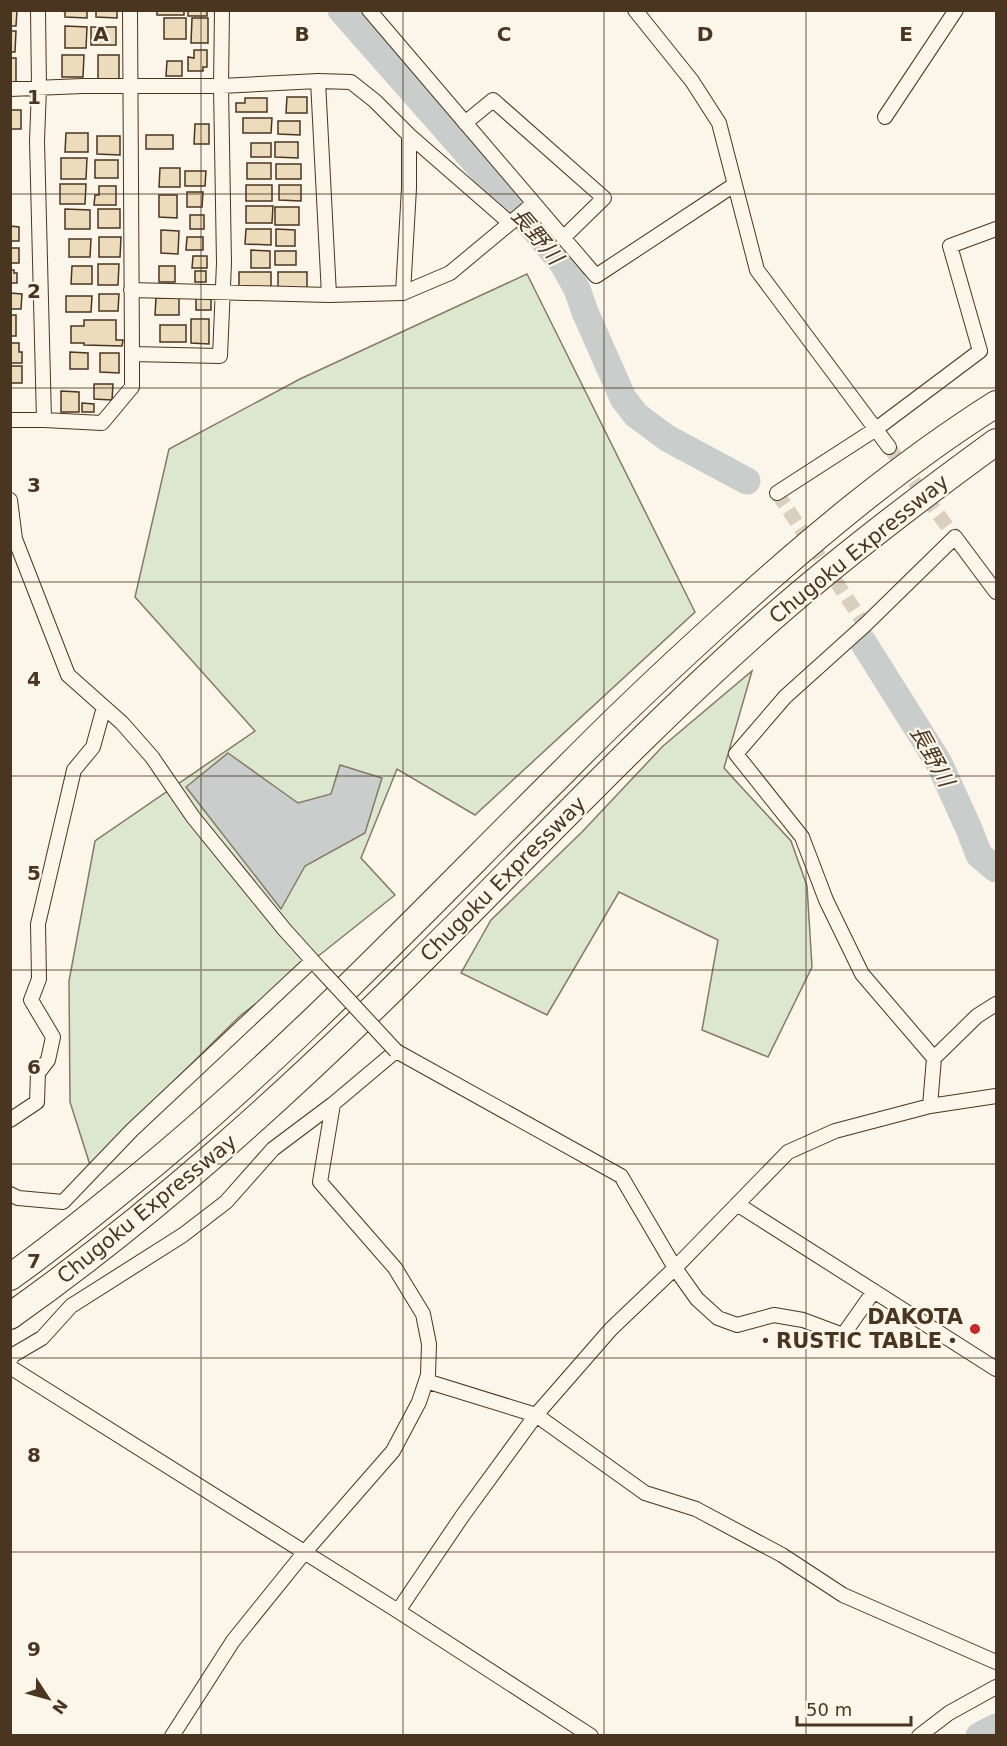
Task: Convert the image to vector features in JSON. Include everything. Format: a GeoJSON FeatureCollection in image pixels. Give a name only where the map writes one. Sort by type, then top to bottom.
{"type":"FeatureCollection","features":[{"type":"Feature","properties":{"kind":"highway","name":"Chugoku Expressway"},"geometry":{"type":"LineString","coordinates":[[10,1277],[81,1224],[160,1160],[243,1088],[393,944],[565,770],[666,672],[749,596],[819,535],[897,473],[996,404]]}},
{"type":"Feature","properties":{"kind":"highway","name":"Chugoku Expressway"},"geometry":{"type":"LineString","coordinates":[[10,1316],[103,1248],[184,1182],[265,1110],[416,966],[688,696],[772,619],[919,498],[996,442]]}},
{"type":"Feature","properties":{"kind":"street"},"geometry":{"type":"LineString","coordinates":[[38,10],[37,141],[44,420]]}},
{"type":"Feature","properties":{"kind":"street"},"geometry":{"type":"LineString","coordinates":[[10,420],[102,423],[132,387],[130,10]]}},
{"type":"Feature","properties":{"kind":"street"},"geometry":{"type":"LineString","coordinates":[[132,354],[220,356],[224,263],[222,10]]}},
{"type":"Feature","properties":{"kind":"street"},"geometry":{"type":"LineString","coordinates":[[369,10],[596,276],[734,185]]}},
{"type":"Feature","properties":{"kind":"street"},"geometry":{"type":"LineString","coordinates":[[635,10],[692,81],[720,123],[757,270],[889,447]]}},
{"type":"Feature","properties":{"kind":"street"},"geometry":{"type":"LineString","coordinates":[[885,117],[956,10]]}},
{"type":"Feature","properties":{"kind":"street"},"geometry":{"type":"LineString","coordinates":[[318,81],[329,295]]}},
{"type":"Feature","properties":{"kind":"street"},"geometry":{"type":"LineString","coordinates":[[10,89],[351,82],[510,223]]}},
{"type":"Feature","properties":{"kind":"street"},"geometry":{"type":"LineString","coordinates":[[465,123],[493,100],[604,198],[563,238]]}},
{"type":"Feature","properties":{"kind":"street"},"geometry":{"type":"LineString","coordinates":[[403,293],[409,188],[409,135]]}},
{"type":"Feature","properties":{"kind":"street"},"geometry":{"type":"LineString","coordinates":[[131,290],[329,295],[403,293],[450,273],[533,204]]}},
{"type":"Feature","properties":{"kind":"street"},"geometry":{"type":"LineString","coordinates":[[777,493],[876,429],[980,351],[950,246],[996,229]]}},
{"type":"Feature","properties":{"kind":"street"},"geometry":{"type":"LineString","coordinates":[[10,501],[15,539],[68,675],[122,723],[152,757],[193,817],[284,929],[396,1052],[621,1176],[675,1268],[697,1299],[718,1318],[737,1325],[774,1315],[803,1320],[843,1335],[874,1291]]}},
{"type":"Feature","properties":{"kind":"street"},"geometry":{"type":"LineString","coordinates":[[934,1058],[862,974],[826,900],[802,837],[736,754],[784,697],[866,625],[956,537],[996,592]]}},
{"type":"Feature","properties":{"kind":"street"},"geometry":{"type":"LineString","coordinates":[[10,1120],[37,1102],[38,1072],[48,1060],[53,1037],[31,1000],[39,979],[38,924],[74,770],[93,747],[104,707]]}},
{"type":"Feature","properties":{"kind":"street"},"geometry":{"type":"LineString","coordinates":[[10,1194],[18,1198],[63,1202],[132,1130],[316,965]]}},
{"type":"Feature","properties":{"kind":"street"},"geometry":{"type":"LineString","coordinates":[[930,1106],[934,1058],[976,1016],[996,1004]]}},
{"type":"Feature","properties":{"kind":"street"},"geometry":{"type":"LineString","coordinates":[[10,1360],[13,1355],[42,1338],[71,1306],[183,1235],[226,1202],[273,1149],[333,1104],[396,1052]]}},
{"type":"Feature","properties":{"kind":"street"},"geometry":{"type":"LineString","coordinates":[[398,1611],[463,1515],[536,1415],[611,1329],[675,1268],[788,1152],[835,1131],[930,1106],[996,1096]]}},
{"type":"Feature","properties":{"kind":"street"},"geometry":{"type":"LineString","coordinates":[[171,1736],[233,1641],[304,1553],[393,1451],[419,1402],[428,1375],[429,1344],[423,1314],[395,1268],[320,1182],[333,1104]]}},
{"type":"Feature","properties":{"kind":"street"},"geometry":{"type":"LineString","coordinates":[[737,1204],[996,1369]]}},
{"type":"Feature","properties":{"kind":"street"},"geometry":{"type":"LineString","coordinates":[[10,1367],[398,1611],[591,1736]]}},
{"type":"Feature","properties":{"kind":"street"},"geometry":{"type":"LineString","coordinates":[[426,1381],[536,1415],[645,1493],[696,1509],[782,1555],[843,1595],[996,1662]]}},
{"type":"Feature","properties":{"kind":"street"},"geometry":{"type":"LineString","coordinates":[[919,1736],[949,1713],[996,1687]]}},
{"type":"Feature","properties":{"kind":"green space"},"geometry":{"type":"Polygon","coordinates":[[[527,274],[695,612],[475,815],[397,769],[361,858],[395,895],[240,1016],[91,1168],[70,1102],[69,981],[95,841],[255,731],[135,597],[169,449],[300,379],[527,274]]]}},
{"type":"Feature","properties":{"kind":"green space"},"geometry":{"type":"Polygon","coordinates":[[[752,671],[724,768],[791,841],[807,886],[812,967],[768,1057],[702,1030],[718,940],[619,892],[547,1015],[461,973],[491,920],[582,832],[663,746],[752,671]]]}},
{"type":"Feature","properties":{"kind":"shaded area"},"geometry":{"type":"Polygon","coordinates":[[[228,753],[298,803],[331,794],[340,765],[382,778],[365,833],[305,866],[281,909],[186,787],[228,753]]]}},
{"type":"Feature","properties":{"kind":"building"},"geometry":{"type":"Polygon","coordinates":[[[10,10],[17,10],[16,26],[10,26],[10,10]]]}},
{"type":"Feature","properties":{"kind":"building"},"geometry":{"type":"Polygon","coordinates":[[[60,10],[87,10],[87,18],[65,17],[65,12],[60,10]]]}},
{"type":"Feature","properties":{"kind":"building"},"geometry":{"type":"Polygon","coordinates":[[[96,10],[117,10],[117,18],[96,17],[96,10]]]}},
{"type":"Feature","properties":{"kind":"building"},"geometry":{"type":"Polygon","coordinates":[[[157,10],[184,10],[184,15],[157,15],[157,10]]]}},
{"type":"Feature","properties":{"kind":"building"},"geometry":{"type":"Polygon","coordinates":[[[188,10],[207,10],[207,16],[188,16],[188,10]]]}},
{"type":"Feature","properties":{"kind":"building"},"geometry":{"type":"Polygon","coordinates":[[[164,18],[186,18],[186,39],[164,39],[164,18]]]}},
{"type":"Feature","properties":{"kind":"building"},"geometry":{"type":"Polygon","coordinates":[[[192,18],[208,18],[208,43],[191,43],[192,18]]]}},
{"type":"Feature","properties":{"kind":"building"},"geometry":{"type":"Polygon","coordinates":[[[65,26],[87,27],[86,48],[65,48],[65,26]]]}},
{"type":"Feature","properties":{"kind":"building"},"geometry":{"type":"Polygon","coordinates":[[[91,27],[116,27],[116,45],[91,45],[91,27]]]}},
{"type":"Feature","properties":{"kind":"building"},"geometry":{"type":"Polygon","coordinates":[[[10,31],[16,31],[15,52],[10,52],[10,31]]]}},
{"type":"Feature","properties":{"kind":"building"},"geometry":{"type":"Polygon","coordinates":[[[194,50],[207,50],[207,67],[203,67],[203,71],[188,71],[188,57],[194,58],[194,50]]]}},
{"type":"Feature","properties":{"kind":"building"},"geometry":{"type":"Polygon","coordinates":[[[62,55],[84,55],[83,77],[62,77],[62,55]]]}},
{"type":"Feature","properties":{"kind":"building"},"geometry":{"type":"Polygon","coordinates":[[[98,55],[119,55],[119,79],[98,79],[98,55]]]}},
{"type":"Feature","properties":{"kind":"building"},"geometry":{"type":"Polygon","coordinates":[[[10,58],[16,58],[16,82],[10,82],[10,58]]]}},
{"type":"Feature","properties":{"kind":"building"},"geometry":{"type":"Polygon","coordinates":[[[167,61],[182,61],[182,76],[166,76],[167,61]]]}},
{"type":"Feature","properties":{"kind":"building"},"geometry":{"type":"Polygon","coordinates":[[[287,97],[307,97],[307,113],[286,113],[287,97]]]}},
{"type":"Feature","properties":{"kind":"building"},"geometry":{"type":"Polygon","coordinates":[[[245,98],[267,98],[267,112],[236,112],[236,103],[245,103],[245,98]]]}},
{"type":"Feature","properties":{"kind":"building"},"geometry":{"type":"Polygon","coordinates":[[[10,110],[21,110],[21,129],[10,129],[10,110]]]}},
{"type":"Feature","properties":{"kind":"building"},"geometry":{"type":"Polygon","coordinates":[[[243,118],[272,118],[271,133],[243,133],[243,118]]]}},
{"type":"Feature","properties":{"kind":"building"},"geometry":{"type":"Polygon","coordinates":[[[278,121],[300,121],[300,135],[278,134],[278,121]]]}},
{"type":"Feature","properties":{"kind":"building"},"geometry":{"type":"Polygon","coordinates":[[[195,124],[209,124],[209,144],[194,144],[195,124]]]}},
{"type":"Feature","properties":{"kind":"building"},"geometry":{"type":"Polygon","coordinates":[[[66,133],[88,133],[88,152],[65,152],[66,133]]]}},
{"type":"Feature","properties":{"kind":"building"},"geometry":{"type":"Polygon","coordinates":[[[146,135],[173,135],[173,149],[146,149],[146,135]]]}},
{"type":"Feature","properties":{"kind":"building"},"geometry":{"type":"Polygon","coordinates":[[[97,136],[120,136],[120,155],[97,154],[97,136]]]}},
{"type":"Feature","properties":{"kind":"building"},"geometry":{"type":"Polygon","coordinates":[[[275,142],[298,142],[298,158],[275,157],[275,142]]]}},
{"type":"Feature","properties":{"kind":"building"},"geometry":{"type":"Polygon","coordinates":[[[251,143],[271,143],[271,157],[251,157],[251,143]]]}},
{"type":"Feature","properties":{"kind":"building"},"geometry":{"type":"Polygon","coordinates":[[[61,158],[87,158],[86,179],[61,179],[61,158]]]}},
{"type":"Feature","properties":{"kind":"building"},"geometry":{"type":"Polygon","coordinates":[[[95,160],[118,160],[118,178],[95,178],[95,160]]]}},
{"type":"Feature","properties":{"kind":"building"},"geometry":{"type":"Polygon","coordinates":[[[247,163],[271,163],[271,179],[247,179],[247,163]]]}},
{"type":"Feature","properties":{"kind":"building"},"geometry":{"type":"Polygon","coordinates":[[[276,164],[301,164],[301,179],[276,179],[276,164]]]}},
{"type":"Feature","properties":{"kind":"building"},"geometry":{"type":"Polygon","coordinates":[[[160,168],[180,168],[180,187],[159,187],[160,168]]]}},
{"type":"Feature","properties":{"kind":"building"},"geometry":{"type":"Polygon","coordinates":[[[185,171],[206,171],[205,186],[185,186],[185,171]]]}},
{"type":"Feature","properties":{"kind":"building"},"geometry":{"type":"Polygon","coordinates":[[[60,184],[86,184],[85,204],[60,204],[60,184]]]}},
{"type":"Feature","properties":{"kind":"building"},"geometry":{"type":"Polygon","coordinates":[[[246,185],[272,185],[272,201],[246,201],[246,185]]]}},
{"type":"Feature","properties":{"kind":"building"},"geometry":{"type":"Polygon","coordinates":[[[279,185],[301,185],[301,201],[279,200],[279,185]]]}},
{"type":"Feature","properties":{"kind":"building"},"geometry":{"type":"Polygon","coordinates":[[[99,186],[116,186],[116,205],[94,205],[95,195],[99,195],[99,186]]]}},
{"type":"Feature","properties":{"kind":"building"},"geometry":{"type":"Polygon","coordinates":[[[187,192],[203,192],[202,207],[187,207],[187,192]]]}},
{"type":"Feature","properties":{"kind":"building"},"geometry":{"type":"Polygon","coordinates":[[[159,195],[177,195],[177,218],[159,217],[159,195]]]}},
{"type":"Feature","properties":{"kind":"building"},"geometry":{"type":"Polygon","coordinates":[[[246,206],[273,206],[272,223],[246,223],[246,206]]]}},
{"type":"Feature","properties":{"kind":"building"},"geometry":{"type":"Polygon","coordinates":[[[275,207],[299,207],[299,225],[275,225],[275,207]]]}},
{"type":"Feature","properties":{"kind":"building"},"geometry":{"type":"Polygon","coordinates":[[[65,209],[90,210],[90,229],[65,229],[65,209]]]}},
{"type":"Feature","properties":{"kind":"building"},"geometry":{"type":"Polygon","coordinates":[[[98,209],[120,209],[120,228],[98,228],[98,209]]]}},
{"type":"Feature","properties":{"kind":"building"},"geometry":{"type":"Polygon","coordinates":[[[190,215],[204,215],[204,229],[190,229],[190,215]]]}},
{"type":"Feature","properties":{"kind":"building"},"geometry":{"type":"Polygon","coordinates":[[[10,226],[19,227],[19,241],[10,241],[10,226]]]}},
{"type":"Feature","properties":{"kind":"building"},"geometry":{"type":"Polygon","coordinates":[[[246,229],[271,229],[271,245],[245,244],[246,229]]]}},
{"type":"Feature","properties":{"kind":"building"},"geometry":{"type":"Polygon","coordinates":[[[276,229],[295,230],[295,246],[276,246],[276,229]]]}},
{"type":"Feature","properties":{"kind":"building"},"geometry":{"type":"Polygon","coordinates":[[[161,230],[179,231],[178,254],[161,253],[161,230]]]}},
{"type":"Feature","properties":{"kind":"building"},"geometry":{"type":"Polygon","coordinates":[[[99,237],[121,237],[120,257],[99,257],[99,237]]]}},
{"type":"Feature","properties":{"kind":"building"},"geometry":{"type":"Polygon","coordinates":[[[187,237],[203,237],[203,250],[186,250],[187,237]]]}},
{"type":"Feature","properties":{"kind":"building"},"geometry":{"type":"Polygon","coordinates":[[[69,239],[91,239],[90,257],[69,257],[69,239]]]}},
{"type":"Feature","properties":{"kind":"building"},"geometry":{"type":"Polygon","coordinates":[[[10,248],[19,248],[19,263],[10,263],[10,248]]]}},
{"type":"Feature","properties":{"kind":"building"},"geometry":{"type":"Polygon","coordinates":[[[251,250],[270,251],[270,268],[251,268],[251,250]]]}},
{"type":"Feature","properties":{"kind":"building"},"geometry":{"type":"Polygon","coordinates":[[[275,251],[296,251],[296,265],[275,265],[275,251]]]}},
{"type":"Feature","properties":{"kind":"building"},"geometry":{"type":"Polygon","coordinates":[[[193,256],[207,256],[207,268],[192,268],[193,256]]]}},
{"type":"Feature","properties":{"kind":"building"},"geometry":{"type":"Polygon","coordinates":[[[98,264],[119,264],[118,285],[98,285],[98,264]]]}},
{"type":"Feature","properties":{"kind":"building"},"geometry":{"type":"Polygon","coordinates":[[[72,266],[92,266],[92,284],[71,284],[72,266]]]}},
{"type":"Feature","properties":{"kind":"building"},"geometry":{"type":"Polygon","coordinates":[[[159,266],[175,266],[175,282],[159,282],[159,266]]]}},
{"type":"Feature","properties":{"kind":"building"},"geometry":{"type":"Polygon","coordinates":[[[10,270],[17,273],[17,283],[10,283],[10,270]]]}},
{"type":"Feature","properties":{"kind":"building"},"geometry":{"type":"Polygon","coordinates":[[[195,271],[206,271],[206,282],[195,282],[195,271]]]}},
{"type":"Feature","properties":{"kind":"building"},"geometry":{"type":"Polygon","coordinates":[[[239,272],[271,272],[271,287],[239,287],[239,272]]]}},
{"type":"Feature","properties":{"kind":"building"},"geometry":{"type":"Polygon","coordinates":[[[278,272],[307,272],[307,288],[278,287],[278,272]]]}},
{"type":"Feature","properties":{"kind":"building"},"geometry":{"type":"Polygon","coordinates":[[[10,293],[22,294],[21,309],[10,309],[10,293]]]}},
{"type":"Feature","properties":{"kind":"building"},"geometry":{"type":"Polygon","coordinates":[[[99,294],[119,294],[118,311],[99,311],[99,294]]]}},
{"type":"Feature","properties":{"kind":"building"},"geometry":{"type":"Polygon","coordinates":[[[196,295],[211,295],[211,310],[196,310],[196,295]]]}},
{"type":"Feature","properties":{"kind":"building"},"geometry":{"type":"Polygon","coordinates":[[[66,296],[92,296],[91,312],[66,312],[66,296]]]}},
{"type":"Feature","properties":{"kind":"building"},"geometry":{"type":"Polygon","coordinates":[[[156,298],[179,298],[179,315],[155,315],[156,298]]]}},
{"type":"Feature","properties":{"kind":"building"},"geometry":{"type":"Polygon","coordinates":[[[10,315],[16,315],[16,336],[10,336],[10,315]]]}},
{"type":"Feature","properties":{"kind":"building"},"geometry":{"type":"Polygon","coordinates":[[[191,319],[209,319],[209,344],[191,343],[191,319]]]}},
{"type":"Feature","properties":{"kind":"building"},"geometry":{"type":"Polygon","coordinates":[[[84,320],[116,320],[116,340],[123,340],[122,346],[71,343],[71,326],[84,326],[84,320]]]}},
{"type":"Feature","properties":{"kind":"building"},"geometry":{"type":"Polygon","coordinates":[[[160,325],[186,325],[186,342],[160,342],[160,325]]]}},
{"type":"Feature","properties":{"kind":"building"},"geometry":{"type":"Polygon","coordinates":[[[10,343],[19,343],[22,363],[10,363],[10,343]]]}},
{"type":"Feature","properties":{"kind":"building"},"geometry":{"type":"Polygon","coordinates":[[[70,352],[88,353],[88,369],[70,369],[70,352]]]}},
{"type":"Feature","properties":{"kind":"building"},"geometry":{"type":"Polygon","coordinates":[[[100,353],[119,353],[119,373],[100,372],[100,353]]]}},
{"type":"Feature","properties":{"kind":"building"},"geometry":{"type":"Polygon","coordinates":[[[10,366],[22,366],[22,383],[10,383],[10,366]]]}},
{"type":"Feature","properties":{"kind":"building"},"geometry":{"type":"Polygon","coordinates":[[[94,384],[113,384],[112,400],[94,399],[94,384]]]}},
{"type":"Feature","properties":{"kind":"building"},"geometry":{"type":"Polygon","coordinates":[[[61,391],[79,392],[79,412],[61,412],[61,391]]]}},
{"type":"Feature","properties":{"kind":"building"},"geometry":{"type":"Polygon","coordinates":[[[82,403],[94,404],[94,412],[82,412],[82,403]]]}},
{"type":"Feature","properties":{"kind":"waterway","name":"長野川"},"geometry":{"type":"LineString","coordinates":[[341,10],[563,264],[577,289],[623,398],[636,415],[667,438],[747,481]]}},
{"type":"Feature","properties":{"kind":"waterway","name":"長野川"},"geometry":{"type":"LineString","coordinates":[[863,642],[939,763],[979,855],[996,869]]}},
{"type":"Feature","properties":{"kind":"waterway"},"geometry":{"type":"LineString","coordinates":[[979,1736],[996,1727]]}},
{"type":"Feature","properties":{"kind":"tunnel"},"geometry":{"type":"LineString","coordinates":[[889,447],[955,537]]}},
{"type":"Feature","properties":{"kind":"tunnel"},"geometry":{"type":"LineString","coordinates":[[777,493],[865,625]]}},
{"type":"Feature","properties":{"kind":"place","name":"DAKOTA ・RUSTIC TABLE・"},"geometry":{"type":"Point","coordinates":[975,1329]}}]}
